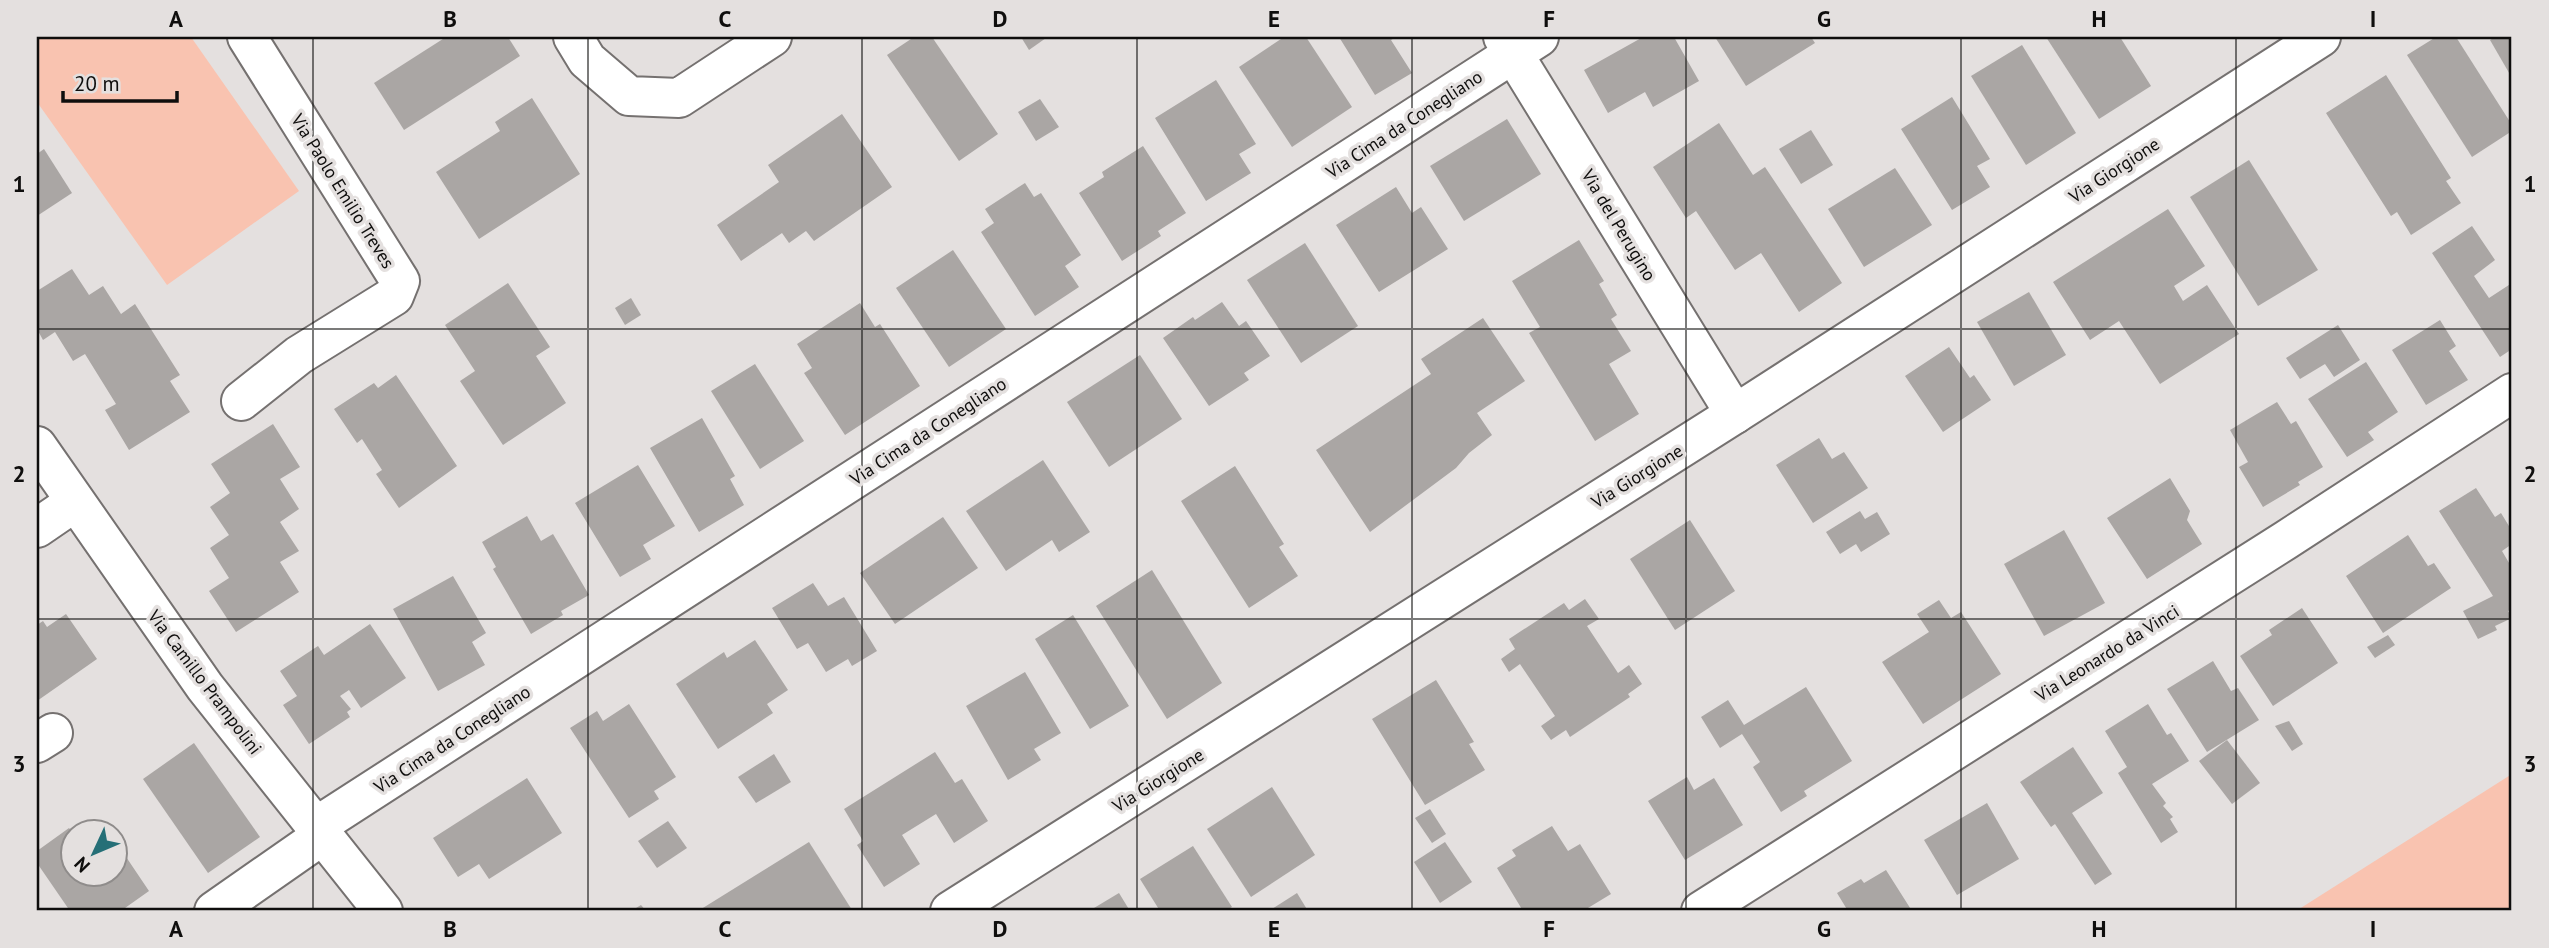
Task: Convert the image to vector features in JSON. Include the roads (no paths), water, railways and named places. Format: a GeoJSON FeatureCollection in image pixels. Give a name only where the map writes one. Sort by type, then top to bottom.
{"type":"FeatureCollection","features":[{"type":"Feature","properties":{"kind":"street","name":"Via Paolo Emilio Treves"},"geometry":{"type":"LineString","coordinates":[[241,401],[299,355],[394,296],[400,282],[247,37]]}},
{"type":"Feature","properties":{"kind":"street"},"geometry":{"type":"LineString","coordinates":[[573,37],[587,60],[629,96],[679,98],[772,37]]}},
{"type":"Feature","properties":{"kind":"street","name":"Via Giorgione"},"geometry":{"type":"LineString","coordinates":[[950,911],[1735,414],[2321,37]]}},
{"type":"Feature","properties":{"kind":"street","name":"Via del Perugino"},"geometry":{"type":"LineString","coordinates":[[1518,42],[1735,414]]}},
{"type":"Feature","properties":{"kind":"street","name":"Via Cima da Conegliano"},"geometry":{"type":"LineString","coordinates":[[214,911],[320,830],[1518,42]]}},
{"type":"Feature","properties":{"kind":"street","name":"Via Leonardo da Vinci"},"geometry":{"type":"LineString","coordinates":[[1701,911],[2512,393]]}},
{"type":"Feature","properties":{"kind":"street","name":"Via Camillo Prampolini"},"geometry":{"type":"LineString","coordinates":[[37,446],[205,687],[383,911]]}},
{"type":"Feature","properties":{"kind":"street"},"geometry":{"type":"LineString","coordinates":[[37,527],[75,502]]}}]}
